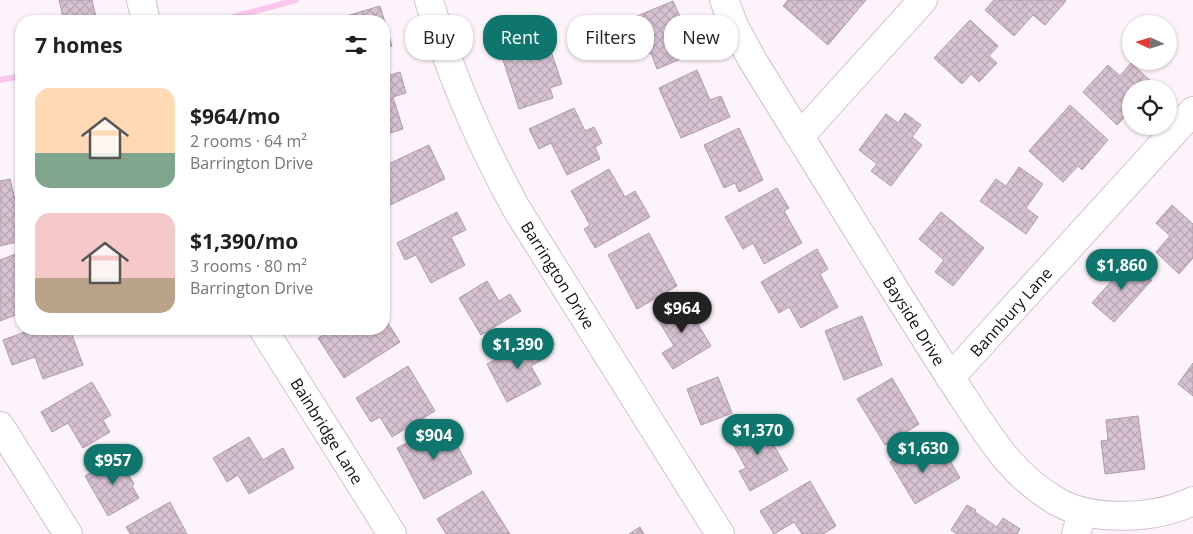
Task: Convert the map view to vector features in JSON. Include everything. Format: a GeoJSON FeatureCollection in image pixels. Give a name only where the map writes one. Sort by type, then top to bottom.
{"type":"FeatureCollection","features":[{"type":"Feature","properties":{"kind":"street"},"geometry":{"type":"LineString","coordinates":[[140,0],[144,15]]}},
{"type":"Feature","properties":{"kind":"street","name":"Barrington Drive"},"geometry":{"type":"LineString","coordinates":[[428,0],[459,89],[499,178],[720,534]]}},
{"type":"Feature","properties":{"kind":"street","name":"Bayside Drive"},"geometry":{"type":"LineString","coordinates":[[724,0],[753,61],[950,378],[994,444],[1014,468],[1059,503],[1079,523],[1110,515],[1164,511],[1193,501]]}},
{"type":"Feature","properties":{"kind":"street"},"geometry":{"type":"LineString","coordinates":[[800,136],[923,0]]}},
{"type":"Feature","properties":{"kind":"street","name":"Bannbury Lane"},"geometry":{"type":"LineString","coordinates":[[950,378],[1193,111]]}},
{"type":"Feature","properties":{"kind":"street","name":"Bainbridge Lane"},"geometry":{"type":"LineString","coordinates":[[267,335],[392,534]]}},
{"type":"Feature","properties":{"kind":"street"},"geometry":{"type":"LineString","coordinates":[[0,426],[68,534]]}},
{"type":"Feature","properties":{"kind":"building"},"geometry":{"type":"Polygon","coordinates":[[[59,0],[92,0],[96,15],[63,15],[59,0]]]}},
{"type":"Feature","properties":{"kind":"building"},"geometry":{"type":"Polygon","coordinates":[[[788,0],[866,0],[828,45],[783,6],[788,0]]]}},
{"type":"Feature","properties":{"kind":"building"},"geometry":{"type":"Polygon","coordinates":[[[994,0],[1066,1],[1045,25],[1033,15],[1014,36],[985,10],[994,0]]]}},
{"type":"Feature","properties":{"kind":"building"},"geometry":{"type":"Polygon","coordinates":[[[673,1],[679,15],[664,15],[664,60],[678,60],[657,69],[654,60],[654,15],[640,15],[673,1]]]}},
{"type":"Feature","properties":{"kind":"building"},"geometry":{"type":"Polygon","coordinates":[[[380,6],[383,15],[350,15],[380,6]]]}},
{"type":"Feature","properties":{"kind":"building"},"geometry":{"type":"Polygon","coordinates":[[[970,20],[998,46],[989,56],[997,63],[979,82],[971,74],[962,84],[934,58],[970,20]]]}},
{"type":"Feature","properties":{"kind":"building"},"geometry":{"type":"Polygon","coordinates":[[[503,60],[554,60],[562,84],[550,88],[553,98],[519,109],[503,60]]]}},
{"type":"Feature","properties":{"kind":"building"},"geometry":{"type":"Polygon","coordinates":[[[1108,65],[1120,76],[1125,70],[1139,70],[1150,80],[1122,80],[1122,120],[1117,125],[1083,92],[1108,65]]]}},
{"type":"Feature","properties":{"kind":"building"},"geometry":{"type":"Polygon","coordinates":[[[697,70],[710,100],[721,96],[730,117],[681,138],[659,88],[697,70]]]}},
{"type":"Feature","properties":{"kind":"building"},"geometry":{"type":"Polygon","coordinates":[[[400,72],[406,93],[393,97],[403,129],[390,133],[390,75],[400,72]]]}},
{"type":"Feature","properties":{"kind":"building"},"geometry":{"type":"Polygon","coordinates":[[[1070,105],[1108,140],[1082,170],[1078,166],[1063,182],[1029,151],[1070,105]]]}},
{"type":"Feature","properties":{"kind":"building"},"geometry":{"type":"Polygon","coordinates":[[[574,108],[585,131],[594,127],[602,143],[595,147],[600,159],[567,175],[551,143],[539,149],[529,129],[574,108]]]}},
{"type":"Feature","properties":{"kind":"building"},"geometry":{"type":"Polygon","coordinates":[[[905,113],[921,125],[912,137],[922,145],[891,186],[871,171],[877,164],[859,150],[886,114],[898,123],[905,113]]]}},
{"type":"Feature","properties":{"kind":"building"},"geometry":{"type":"Polygon","coordinates":[[[739,128],[763,180],[739,192],[735,183],[724,188],[704,145],[739,128]]]}},
{"type":"Feature","properties":{"kind":"building"},"geometry":{"type":"Polygon","coordinates":[[[429,145],[445,179],[390,205],[390,163],[429,145]]]}},
{"type":"Feature","properties":{"kind":"building"},"geometry":{"type":"Polygon","coordinates":[[[1019,167],[1043,184],[1026,208],[1038,217],[1026,234],[980,201],[996,179],[1006,186],[1019,167]]]}},
{"type":"Feature","properties":{"kind":"building"},"geometry":{"type":"Polygon","coordinates":[[[609,169],[625,197],[635,191],[650,217],[595,248],[584,229],[590,225],[571,191],[609,169]]]}},
{"type":"Feature","properties":{"kind":"building"},"geometry":{"type":"Polygon","coordinates":[[[10,179],[15,199],[15,242],[0,246],[0,181],[10,179]]]}},
{"type":"Feature","properties":{"kind":"building"},"geometry":{"type":"Polygon","coordinates":[[[777,188],[789,208],[784,211],[802,243],[764,264],[753,243],[743,249],[725,217],[777,188]]]}},
{"type":"Feature","properties":{"kind":"building"},"geometry":{"type":"Polygon","coordinates":[[[1172,205],[1193,224],[1193,258],[1179,274],[1156,252],[1170,236],[1156,223],[1172,205]]]}},
{"type":"Feature","properties":{"kind":"building"},"geometry":{"type":"Polygon","coordinates":[[[457,212],[466,230],[451,237],[465,265],[431,283],[416,255],[405,260],[397,243],[457,212]]]}},
{"type":"Feature","properties":{"kind":"building"},"geometry":{"type":"Polygon","coordinates":[[[941,212],[984,248],[953,286],[935,272],[944,260],[919,239],[941,212]]]}},
{"type":"Feature","properties":{"kind":"building"},"geometry":{"type":"Polygon","coordinates":[[[649,233],[677,286],[637,309],[608,255],[649,233]]]}},
{"type":"Feature","properties":{"kind":"building"},"geometry":{"type":"Polygon","coordinates":[[[817,249],[828,269],[820,274],[838,307],[801,328],[789,307],[779,313],[761,282],[817,249]]]}},
{"type":"Feature","properties":{"kind":"building"},"geometry":{"type":"Polygon","coordinates":[[[15,254],[15,315],[0,321],[0,260],[15,254]]]}},
{"type":"Feature","properties":{"kind":"building"},"geometry":{"type":"Polygon","coordinates":[[[1130,260],[1152,280],[1114,322],[1092,303],[1130,260]]]}},
{"type":"Feature","properties":{"kind":"building"},"geometry":{"type":"Polygon","coordinates":[[[487,281],[499,301],[510,294],[521,311],[481,335],[459,298],[487,281]]]}},
{"type":"Feature","properties":{"kind":"building"},"geometry":{"type":"Polygon","coordinates":[[[683,299],[711,346],[673,369],[662,353],[674,346],[655,315],[683,299]]]}},
{"type":"Feature","properties":{"kind":"building"},"geometry":{"type":"Polygon","coordinates":[[[862,316],[882,365],[844,380],[825,331],[862,316]]]}},
{"type":"Feature","properties":{"kind":"building"},"geometry":{"type":"Polygon","coordinates":[[[390,326],[400,342],[344,378],[318,338],[323,335],[390,335],[390,326]]]}},
{"type":"Feature","properties":{"kind":"building"},"geometry":{"type":"Polygon","coordinates":[[[17,335],[72,335],[83,365],[43,379],[35,357],[12,365],[3,340],[17,335]]]}},
{"type":"Feature","properties":{"kind":"building"},"geometry":{"type":"Polygon","coordinates":[[[537,338],[547,357],[531,366],[541,384],[507,402],[487,364],[537,338]]]}},
{"type":"Feature","properties":{"kind":"building"},"geometry":{"type":"Polygon","coordinates":[[[1193,363],[1193,396],[1178,384],[1193,363]]]}},
{"type":"Feature","properties":{"kind":"building"},"geometry":{"type":"Polygon","coordinates":[[[408,366],[435,411],[392,437],[380,417],[371,422],[356,398],[408,366]]]}},
{"type":"Feature","properties":{"kind":"building"},"geometry":{"type":"Polygon","coordinates":[[[718,377],[732,413],[701,425],[687,389],[718,377]]]}},
{"type":"Feature","properties":{"kind":"building"},"geometry":{"type":"Polygon","coordinates":[[[892,378],[919,424],[885,445],[857,399],[892,378]]]}},
{"type":"Feature","properties":{"kind":"building"},"geometry":{"type":"Polygon","coordinates":[[[92,382],[111,415],[103,420],[110,432],[83,448],[68,423],[52,432],[41,412],[92,382]]]}},
{"type":"Feature","properties":{"kind":"building"},"geometry":{"type":"Polygon","coordinates":[[[1138,416],[1145,469],[1105,474],[1101,441],[1108,440],[1106,420],[1138,416]]]}},
{"type":"Feature","properties":{"kind":"building"},"geometry":{"type":"Polygon","coordinates":[[[760,421],[788,470],[750,491],[739,471],[746,468],[730,439],[760,421]]]}},
{"type":"Feature","properties":{"kind":"building"},"geometry":{"type":"Polygon","coordinates":[[[445,423],[472,473],[424,499],[397,448],[445,423]]]}},
{"type":"Feature","properties":{"kind":"building"},"geometry":{"type":"Polygon","coordinates":[[[249,437],[263,460],[283,448],[294,468],[249,494],[238,475],[227,482],[213,458],[249,437]]]}},
{"type":"Feature","properties":{"kind":"building"},"geometry":{"type":"Polygon","coordinates":[[[919,445],[931,467],[948,457],[960,478],[915,504],[890,462],[919,445]]]}},
{"type":"Feature","properties":{"kind":"building"},"geometry":{"type":"Polygon","coordinates":[[[118,457],[134,484],[132,486],[139,498],[108,516],[85,476],[118,457]]]}},
{"type":"Feature","properties":{"kind":"building"},"geometry":{"type":"Polygon","coordinates":[[[810,481],[836,526],[823,534],[802,534],[794,522],[774,534],[760,511],[810,481]]]}},
{"type":"Feature","properties":{"kind":"building"},"geometry":{"type":"Polygon","coordinates":[[[483,491],[510,534],[446,534],[437,519],[483,491]]]}},
{"type":"Feature","properties":{"kind":"building"},"geometry":{"type":"Polygon","coordinates":[[[170,502],[187,534],[130,534],[126,527],[170,502]]]}},
{"type":"Feature","properties":{"kind":"building"},"geometry":{"type":"Polygon","coordinates":[[[967,505],[997,527],[1003,518],[1020,529],[1017,534],[957,534],[951,530],[967,505]]]}},
{"type":"Feature","properties":{"kind":"building"},"geometry":{"type":"Polygon","coordinates":[[[640,527],[644,534],[629,534],[640,527]]]}},
{"type":"Feature","properties":{"kind":"waterway"},"geometry":{"type":"LineString","coordinates":[[241,15],[296,0]]}},
{"type":"Feature","properties":{"kind":"waterway"},"geometry":{"type":"LineString","coordinates":[[0,80],[15,77]]}}]}
